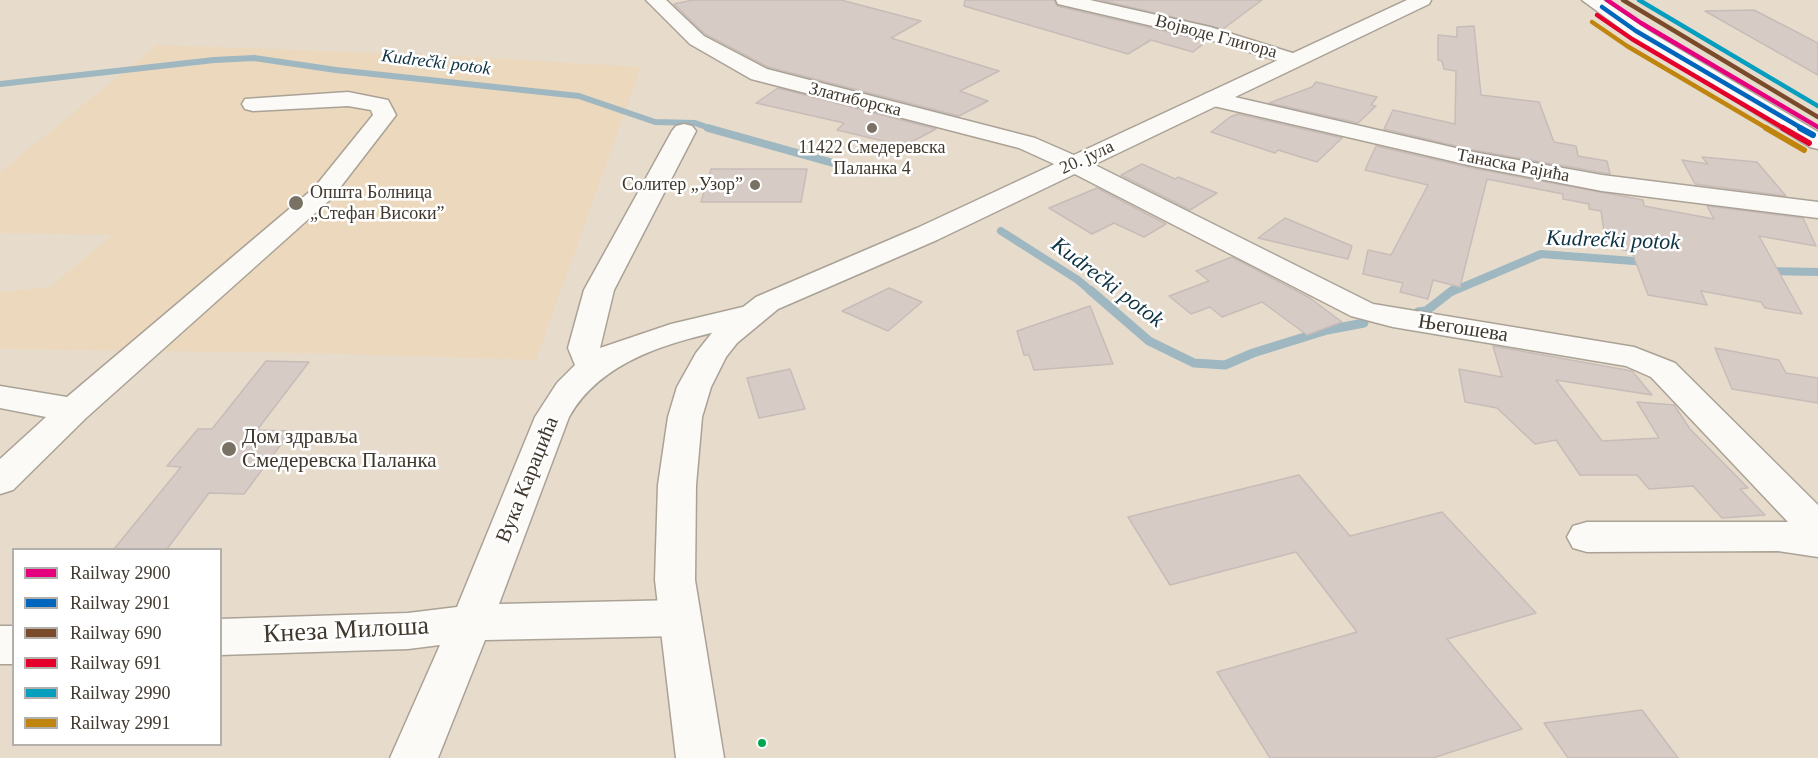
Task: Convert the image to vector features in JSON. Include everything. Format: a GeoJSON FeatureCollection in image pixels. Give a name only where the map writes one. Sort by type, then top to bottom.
{"type":"FeatureCollection","features":[{"type":"Feature","properties":{"kind":"street","name":"Златиборска"},"geometry":{"type":"LineString","coordinates":[[655,0],[697,40],[759,74],[783,82],[1028,142],[1074,164]]}},
{"type":"Feature","properties":{"kind":"street","name":"Војводе Глигора"},"geometry":{"type":"LineString","coordinates":[[1065,0],[1210,33],[1295,60]]}},
{"type":"Feature","properties":{"kind":"street"},"geometry":{"type":"LineString","coordinates":[[1591,0],[1645,37],[1818,142]]}},
{"type":"Feature","properties":{"kind":"street","name":"20. јула"},"geometry":{"type":"LineString","coordinates":[[751,314],[790,292],[927,234],[1415,1]]}},
{"type":"Feature","properties":{"kind":"street"},"geometry":{"type":"LineString","coordinates":[[0,480],[74,410],[323,193],[385,116],[380,105],[348,99],[253,104]]}},
{"type":"Feature","properties":{"kind":"street","name":"Танаска Рајића"},"geometry":{"type":"LineString","coordinates":[[1213,99],[1473,159],[1579,179],[1818,210]]}},
{"type":"Feature","properties":{"kind":"street"},"geometry":{"type":"LineString","coordinates":[[593,369],[584,348],[599,290],[684,131]]}},
{"type":"Feature","properties":{"kind":"street","name":"Његошева"},"geometry":{"type":"LineString","coordinates":[[1074,164],[1362,310],[1394,318],[1634,357],[1663,370],[1818,529]]}},
{"type":"Feature","properties":{"kind":"street"},"geometry":{"type":"LineString","coordinates":[[700,758],[675,580],[677,485],[686,417],[694,387],[712,353],[726,336],[751,314]]}},
{"type":"Feature","properties":{"kind":"street","name":"Вука Караџића"},"geometry":{"type":"LineString","coordinates":[[414,758],[552,417],[566,393],[593,369],[624,352],[665,336],[751,314]]}},
{"type":"Feature","properties":{"kind":"street"},"geometry":{"type":"LineString","coordinates":[[0,397],[74,410]]}},
{"type":"Feature","properties":{"kind":"street"},"geometry":{"type":"LineString","coordinates":[[1587,537],[1778,536],[1818,542]]}},
{"type":"Feature","properties":{"kind":"street","name":"Кнеза Милоша"},"geometry":{"type":"LineString","coordinates":[[222,637],[408,631],[470,623],[680,618]]}},
{"type":"Feature","properties":{"kind":"shaded area","name":"Општа Болница „Стефан Високи”"},"geometry":{"type":"Polygon","coordinates":[[[157,45],[441,55],[641,67],[536,360],[305,353],[0,349],[0,292],[50,287],[112,235],[0,233],[0,172],[157,45]]]}},
{"type":"Feature","properties":{"kind":"building"},"geometry":{"type":"Polygon","coordinates":[[[693,0],[841,0],[921,21],[891,38],[999,71],[960,91],[988,101],[959,116],[768,67],[705,34],[674,4],[693,0]]]}},
{"type":"Feature","properties":{"kind":"building"},"geometry":{"type":"Polygon","coordinates":[[[965,0],[1054,0],[1057,6],[1207,41],[1193,52],[1151,40],[1128,54],[964,6],[965,0]]]}},
{"type":"Feature","properties":{"kind":"building"},"geometry":{"type":"Polygon","coordinates":[[[1100,0],[1262,0],[1223,29],[1100,0]]]}},
{"type":"Feature","properties":{"kind":"building"},"geometry":{"type":"Polygon","coordinates":[[[1754,10],[1818,43],[1818,75],[1705,11],[1754,10]]]}},
{"type":"Feature","properties":{"kind":"building"},"geometry":{"type":"Polygon","coordinates":[[[1474,26],[1481,95],[1539,102],[1554,142],[1576,146],[1578,156],[1607,161],[1610,174],[1473,150],[1384,129],[1393,110],[1455,124],[1456,71],[1444,69],[1442,61],[1438,60],[1438,35],[1457,37],[1457,27],[1474,26]]]}},
{"type":"Feature","properties":{"kind":"building"},"geometry":{"type":"Polygon","coordinates":[[[1316,82],[1377,97],[1371,105],[1376,106],[1358,123],[1269,103],[1312,87],[1316,82]]]}},
{"type":"Feature","properties":{"kind":"building"},"geometry":{"type":"Polygon","coordinates":[[[778,88],[936,129],[904,146],[837,130],[844,123],[756,103],[778,88]]]}},
{"type":"Feature","properties":{"kind":"building"},"geometry":{"type":"Polygon","coordinates":[[[1238,114],[1342,138],[1317,162],[1278,150],[1275,153],[1211,132],[1230,117],[1238,114]]]}},
{"type":"Feature","properties":{"kind":"building"},"geometry":{"type":"Polygon","coordinates":[[[1376,146],[1472,168],[1643,200],[1644,206],[1714,219],[1707,206],[1803,218],[1816,246],[1759,236],[1802,314],[1765,308],[1761,302],[1701,291],[1707,305],[1648,295],[1632,252],[1606,246],[1601,211],[1589,209],[1589,204],[1563,199],[1563,194],[1487,179],[1460,287],[1433,280],[1428,299],[1400,292],[1403,283],[1363,274],[1368,250],[1391,255],[1428,185],[1365,170],[1376,146]]]}},
{"type":"Feature","properties":{"kind":"building"},"geometry":{"type":"Polygon","coordinates":[[[1702,157],[1757,162],[1786,196],[1695,184],[1682,160],[1708,164],[1702,157]]]}},
{"type":"Feature","properties":{"kind":"building"},"geometry":{"type":"Polygon","coordinates":[[[1142,164],[1175,179],[1178,177],[1217,193],[1190,210],[1121,175],[1142,164]]]}},
{"type":"Feature","properties":{"kind":"building","name":"Солитер „Узор”"},"geometry":{"type":"Polygon","coordinates":[[[711,169],[807,169],[801,202],[701,202],[711,169]]]}},
{"type":"Feature","properties":{"kind":"building"},"geometry":{"type":"Polygon","coordinates":[[[1097,188],[1166,224],[1144,237],[1114,223],[1092,234],[1049,208],[1097,188]]]}},
{"type":"Feature","properties":{"kind":"building"},"geometry":{"type":"Polygon","coordinates":[[[1285,218],[1352,246],[1348,259],[1258,238],[1285,218]]]}},
{"type":"Feature","properties":{"kind":"building"},"geometry":{"type":"Polygon","coordinates":[[[1232,257],[1310,298],[1342,322],[1307,335],[1262,302],[1222,317],[1210,307],[1191,314],[1169,296],[1209,281],[1196,271],[1232,257]]]}},
{"type":"Feature","properties":{"kind":"building"},"geometry":{"type":"Polygon","coordinates":[[[889,288],[922,302],[888,331],[842,311],[889,288]]]}},
{"type":"Feature","properties":{"kind":"building"},"geometry":{"type":"Polygon","coordinates":[[[1090,306],[1113,364],[1034,370],[1029,355],[1024,355],[1017,331],[1090,306]]]}},
{"type":"Feature","properties":{"kind":"building"},"geometry":{"type":"Polygon","coordinates":[[[1493,346],[1632,371],[1652,395],[1556,380],[1602,441],[1659,438],[1637,402],[1674,405],[1690,429],[1748,488],[1740,489],[1765,515],[1722,518],[1693,486],[1649,489],[1637,475],[1580,475],[1556,440],[1535,444],[1497,408],[1465,402],[1459,369],[1502,377],[1493,346]]]}},
{"type":"Feature","properties":{"kind":"building"},"geometry":{"type":"Polygon","coordinates":[[[1715,348],[1779,360],[1786,373],[1818,378],[1818,403],[1732,389],[1715,348]]]}},
{"type":"Feature","properties":{"kind":"building","name":"Дом здравља Смедеревска Паланка"},"geometry":{"type":"Polygon","coordinates":[[[266,361],[309,362],[257,430],[291,431],[244,494],[209,493],[168,548],[115,548],[181,467],[167,466],[198,429],[212,429],[266,361]]]}},
{"type":"Feature","properties":{"kind":"building"},"geometry":{"type":"Polygon","coordinates":[[[790,369],[805,409],[759,418],[747,378],[790,369]]]}},
{"type":"Feature","properties":{"kind":"building"},"geometry":{"type":"Polygon","coordinates":[[[1299,475],[1350,536],[1442,512],[1536,613],[1447,639],[1522,729],[1433,758],[1270,758],[1217,672],[1357,632],[1296,552],[1170,585],[1128,517],[1299,475]]]}},
{"type":"Feature","properties":{"kind":"building"},"geometry":{"type":"Polygon","coordinates":[[[1642,710],[1678,758],[1568,758],[1544,723],[1642,710]]]}},
{"type":"Feature","properties":{"kind":"waterway","name":"Kudrečki potok"},"geometry":{"type":"LineString","coordinates":[[0,84],[214,60],[254,58],[336,70],[579,96],[655,122],[695,123],[712,129]]}},
{"type":"Feature","properties":{"kind":"waterway","name":"Kudrečki potok"},"geometry":{"type":"LineString","coordinates":[[708,128],[858,170]]}},
{"type":"Feature","properties":{"kind":"waterway","name":"Kudrečki potok"},"geometry":{"type":"LineString","coordinates":[[1001,231],[1078,280],[1092,292]]}},
{"type":"Feature","properties":{"kind":"waterway","name":"Kudrečki potok"},"geometry":{"type":"LineString","coordinates":[[1451,292],[1541,254],[1647,262]]}},
{"type":"Feature","properties":{"kind":"waterway","name":"Kudrečki potok"},"geometry":{"type":"LineString","coordinates":[[1766,271],[1818,272]]}},
{"type":"Feature","properties":{"kind":"waterway","name":"Kudrečki potok"},"geometry":{"type":"LineString","coordinates":[[1090,290],[1149,341],[1194,363],[1225,365],[1253,353],[1327,330],[1364,323]]}},
{"type":"Feature","properties":{"kind":"waterway","name":"Kudrečki potok"},"geometry":{"type":"LineString","coordinates":[[1418,312],[1426,311],[1453,290]]}},
{"type":"Feature","properties":{"kind":"rail line","name":"2900"},"geometry":{"type":"LineString","coordinates":[[1607,0],[1641,23],[1818,127]]}},
{"type":"Feature","properties":{"kind":"rail line","name":"690"},"geometry":{"type":"LineString","coordinates":[[1623,0],[1818,117]]}},
{"type":"Feature","properties":{"kind":"rail line","name":"2990"},"geometry":{"type":"LineString","coordinates":[[1639,0],[1818,106]]}},
{"type":"Feature","properties":{"kind":"rail line","name":"2901"},"geometry":{"type":"LineString","coordinates":[[1602,7],[1636,31],[1813,135]]}},
{"type":"Feature","properties":{"kind":"rail line","name":"691"},"geometry":{"type":"LineString","coordinates":[[1597,15],[1632,39],[1809,143]]}},
{"type":"Feature","properties":{"kind":"rail line","name":"2991"},"geometry":{"type":"LineString","coordinates":[[1592,22],[1627,46],[1804,150]]}},
{"type":"Feature","properties":{"kind":"place","name":"11422 Смедеревска Паланка 4"},"geometry":{"type":"Point","coordinates":[872,128]}},
{"type":"Feature","properties":{"kind":"place","name":"Солитер „Узор”"},"geometry":{"type":"Point","coordinates":[755,185]}},
{"type":"Feature","properties":{"kind":"place","name":"Општа Болница „Стефан Високи”"},"geometry":{"type":"Point","coordinates":[296,203]}},
{"type":"Feature","properties":{"kind":"place","name":"Дом здравља Смедеревска Паланка"},"geometry":{"type":"Point","coordinates":[229,449]}}]}
